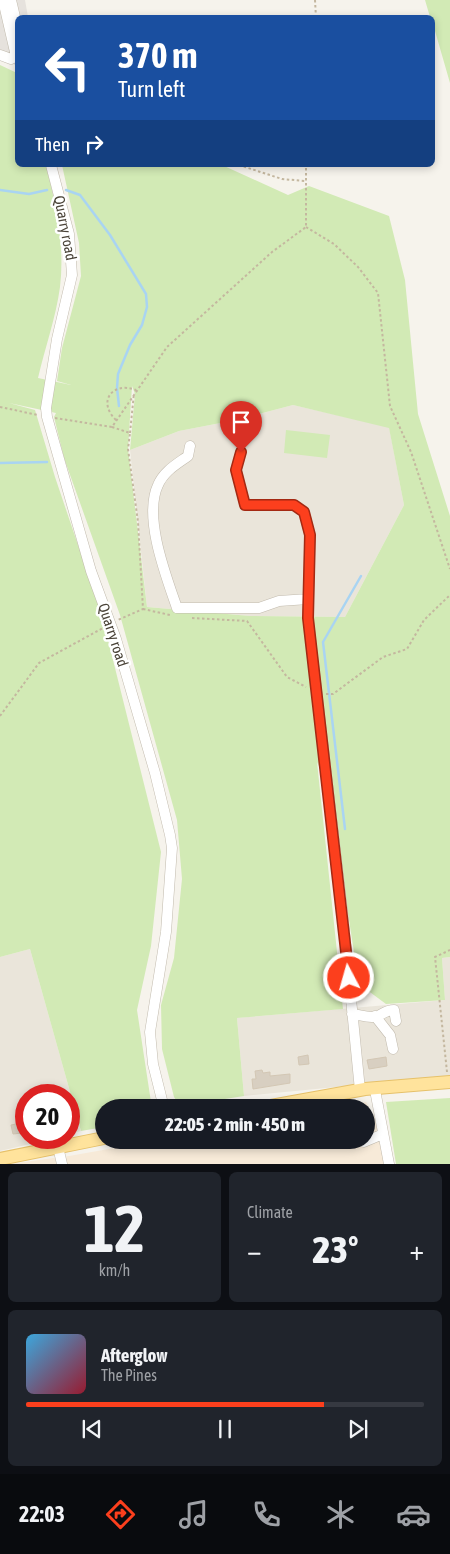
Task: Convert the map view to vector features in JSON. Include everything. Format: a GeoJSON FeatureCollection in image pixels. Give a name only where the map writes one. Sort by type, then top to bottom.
{"type":"FeatureCollection","features":[{"type":"Feature","properties":{"kind":"main road"},"geometry":{"type":"LineString","coordinates":[[310,1099],[360,1090],[449,1082]]}},
{"type":"Feature","properties":{"kind":"main road"},"geometry":{"type":"LineString","coordinates":[[80,1142],[95,1140]]}},
{"type":"Feature","properties":{"kind":"main road"},"geometry":{"type":"LineString","coordinates":[[0,1159],[45,1149]]}},
{"type":"Feature","properties":{"kind":"street"},"geometry":{"type":"LineString","coordinates":[[0,55],[11,59],[15,57],[3,0]]}},
{"type":"Feature","properties":{"kind":"street"},"geometry":{"type":"LineString","coordinates":[[11,0],[15,17]]}},
{"type":"Feature","properties":{"kind":"street","name":"Quarry road"},"geometry":{"type":"LineString","coordinates":[[52,167],[69,234],[72,275],[57,340],[46,408],[47,417],[91,571],[116,639],[155,774],[172,848],[166,932],[150,1032],[154,1064],[162,1099]]}},
{"type":"Feature","properties":{"kind":"street"},"geometry":{"type":"LineString","coordinates":[[190,446],[188,456],[168,470],[158,485],[152,506],[156,535],[178,608],[260,608],[279,601],[308,599]]}},
{"type":"Feature","properties":{"kind":"street"},"geometry":{"type":"LineString","coordinates":[[241,452],[236,470],[245,505],[294,505],[304,512],[310,535],[308,618],[360,1090]]}},
{"type":"Feature","properties":{"kind":"street"},"geometry":{"type":"LineString","coordinates":[[352,1014],[375,1016],[394,1010],[396,1021]]}},
{"type":"Feature","properties":{"kind":"street"},"geometry":{"type":"LineString","coordinates":[[375,1016],[390,1035],[393,1049]]}},
{"type":"Feature","properties":{"kind":"street"},"geometry":{"type":"LineString","coordinates":[[375,1090],[389,1164]]}},
{"type":"Feature","properties":{"kind":"street"},"geometry":{"type":"LineString","coordinates":[[375,1137],[383,1134]]}},
{"type":"Feature","properties":{"kind":"street"},"geometry":{"type":"LineString","coordinates":[[59,1149],[62,1164]]}},
{"type":"Feature","properties":{"kind":"path"},"geometry":{"type":"LineString","coordinates":[[315,0],[316,15]]}},
{"type":"Feature","properties":{"kind":"path"},"geometry":{"type":"LineString","coordinates":[[244,167],[282,179],[304,181]]}},
{"type":"Feature","properties":{"kind":"path"},"geometry":{"type":"LineString","coordinates":[[306,167],[304,181],[306,227]]}},
{"type":"Feature","properties":{"kind":"path"},"geometry":{"type":"LineString","coordinates":[[0,407],[47,417],[112,427],[167,347],[272,252],[306,227]]}},
{"type":"Feature","properties":{"kind":"path"},"geometry":{"type":"LineString","coordinates":[[306,227],[334,244],[358,267],[378,293],[390,406],[411,452],[450,569]]}},
{"type":"Feature","properties":{"kind":"path"},"geometry":{"type":"LineString","coordinates":[[116,420],[109,413],[107,404],[110,395],[117,388],[126,386],[135,391]]}},
{"type":"Feature","properties":{"kind":"path"},"geometry":{"type":"LineString","coordinates":[[130,433],[135,391]]}},
{"type":"Feature","properties":{"kind":"path"},"geometry":{"type":"LineString","coordinates":[[185,618],[246,621],[287,678],[316,694],[333,694],[383,657],[407,649],[424,620],[450,595]]}},
{"type":"Feature","properties":{"kind":"path"},"geometry":{"type":"LineString","coordinates":[[143,609],[177,616]]}},
{"type":"Feature","properties":{"kind":"path"},"geometry":{"type":"LineString","coordinates":[[449,1082],[435,957],[450,950]]}},
{"type":"Feature","properties":{"kind":"shaded area"},"geometry":{"type":"Polygon","coordinates":[[[0,0],[25,0],[28,15],[15,15],[15,65],[0,57],[0,0]]]}},
{"type":"Feature","properties":{"kind":"shaded area"},"geometry":{"type":"Polygon","coordinates":[[[293,405],[389,427],[404,505],[345,617],[250,616],[147,607],[130,450],[179,431],[236,420],[293,405]]]}},
{"type":"Feature","properties":{"kind":"shaded area"},"geometry":{"type":"Polygon","coordinates":[[[30,949],[68,1084],[15,1084],[15,1148],[0,1151],[0,957],[30,949]]]}},
{"type":"Feature","properties":{"kind":"shaded area"},"geometry":{"type":"Polygon","coordinates":[[[450,957],[450,1076],[244,1096],[237,1018],[445,1000],[442,958],[450,957]]]}},
{"type":"Feature","properties":{"kind":"shaded area"},"geometry":{"type":"Polygon","coordinates":[[[375,1118],[385,1164],[9,1164],[109,1149],[375,1149],[375,1118]]]}},
{"type":"Feature","properties":{"kind":"green space"},"geometry":{"type":"Polygon","coordinates":[[[425,0],[450,0],[450,83],[435,31],[435,15],[429,15],[425,0]]]}},
{"type":"Feature","properties":{"kind":"green space"},"geometry":{"type":"Polygon","coordinates":[[[0,65],[15,72],[15,167],[46,167],[59,226],[61,256],[60,287],[38,378],[71,385],[57,381],[62,348],[81,276],[79,243],[62,167],[226,167],[288,195],[309,186],[389,216],[405,280],[418,414],[450,516],[450,957],[442,958],[445,1000],[386,1004],[359,984],[328,786],[317,762],[343,1009],[237,1018],[244,1096],[225,1099],[175,1099],[162,1049],[161,1005],[174,958],[182,879],[177,820],[120,615],[64,458],[54,417],[56,413],[9,403],[35,410],[55,477],[102,616],[161,852],[151,946],[137,1010],[151,1099],[95,1099],[95,1129],[81,1131],[80,1084],[68,1084],[30,949],[0,957],[0,65]],[[132,386],[128,449],[147,607],[250,616],[345,617],[404,505],[389,428],[293,405],[236,420],[179,431],[130,450],[135,394],[132,386]]]}},
{"type":"Feature","properties":{"kind":"green space"},"geometry":{"type":"Polygon","coordinates":[[[286,430],[330,435],[327,458],[284,453],[286,430]]]}},
{"type":"Feature","properties":{"kind":"green space"},"geometry":{"type":"Polygon","coordinates":[[[450,1098],[450,1164],[396,1164],[386,1102],[450,1098]]]}},
{"type":"Feature","properties":{"kind":"building"},"geometry":{"type":"Polygon","coordinates":[[[308,1055],[309,1064],[299,1065],[298,1057],[308,1055]]]}},
{"type":"Feature","properties":{"kind":"building"},"geometry":{"type":"Polygon","coordinates":[[[386,1057],[387,1066],[369,1069],[367,1060],[386,1057]]]}},
{"type":"Feature","properties":{"kind":"building"},"geometry":{"type":"Polygon","coordinates":[[[262,1070],[263,1073],[270,1072],[270,1076],[290,1074],[290,1083],[253,1089],[252,1079],[256,1079],[255,1071],[262,1070]]]}},
{"type":"Feature","properties":{"kind":"building"},"geometry":{"type":"Polygon","coordinates":[[[15,1124],[15,1134],[13,1134],[11,1125],[15,1124]]]}},
{"type":"Feature","properties":{"kind":"waterway"},"geometry":{"type":"LineString","coordinates":[[0,190],[29,194],[47,190]]}},
{"type":"Feature","properties":{"kind":"waterway"},"geometry":{"type":"LineString","coordinates":[[66,190],[80,195],[110,235],[146,294],[147,307],[142,325],[130,345],[118,374],[119,406]]}},
{"type":"Feature","properties":{"kind":"waterway"},"geometry":{"type":"LineString","coordinates":[[0,463],[47,462]]}},
{"type":"Feature","properties":{"kind":"waterway"},"geometry":{"type":"LineString","coordinates":[[345,829],[323,642],[361,576]]}},
{"type":"Feature","properties":{"kind":"route"},"geometry":{"type":"LineString","coordinates":[[241,452],[236,470],[245,505],[294,505],[304,512],[310,535],[308,618],[349,978]]}}]}
